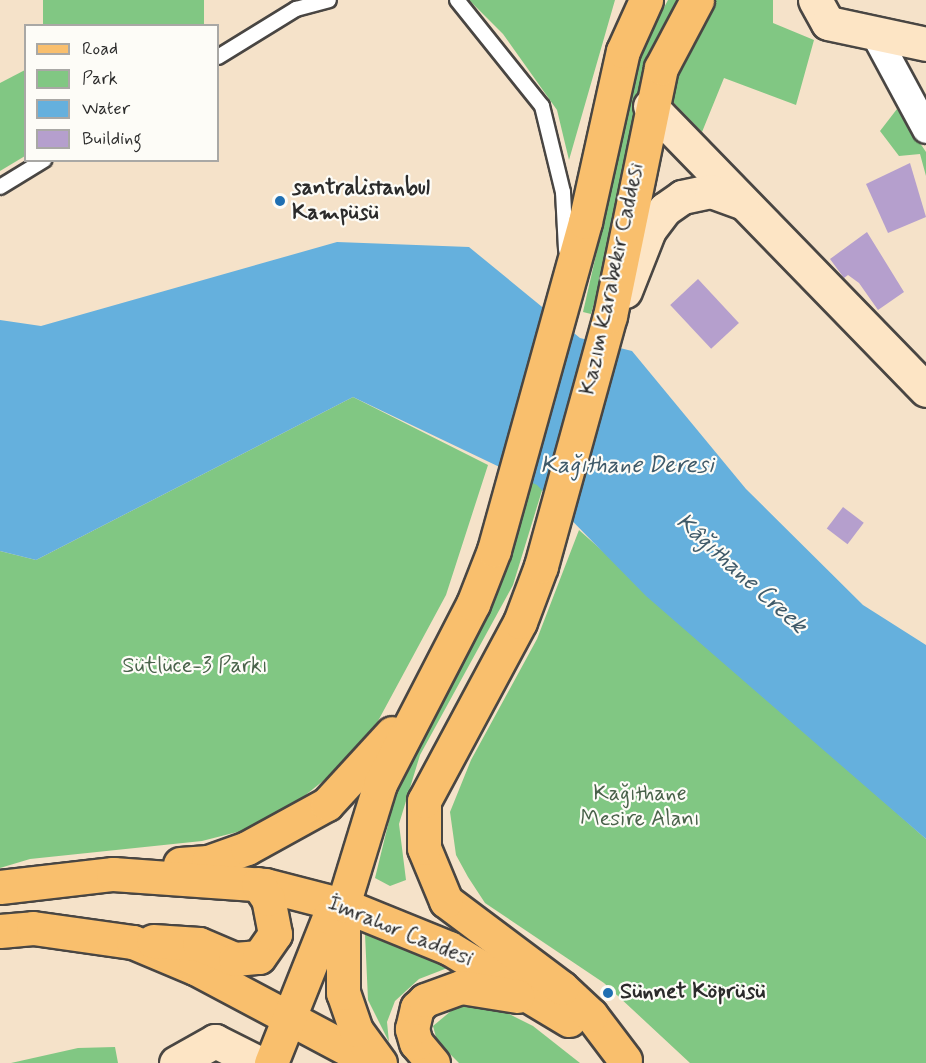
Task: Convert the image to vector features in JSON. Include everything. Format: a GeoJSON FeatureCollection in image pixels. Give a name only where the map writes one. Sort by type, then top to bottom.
{"type":"FeatureCollection","features":[{"type":"Feature","properties":{"kind":"main road","name":"Kazım Karabekir Caddesi"},"geometry":{"type":"LineString","coordinates":[[343,905],[380,784],[414,714],[473,604],[509,496],[568,286],[623,51],[646,0]]}},
{"type":"Feature","properties":{"kind":"main road","name":"Kazım Karabekir Caddesi"},"geometry":{"type":"LineString","coordinates":[[626,1061],[597,1022],[562,988],[446,902],[424,849],[423,801],[429,784],[520,622],[549,539],[610,315],[650,106],[674,36],[697,0]]}},
{"type":"Feature","properties":{"kind":"main road"},"geometry":{"type":"LineString","coordinates":[[822,11],[874,33],[926,44]]}},
{"type":"Feature","properties":{"kind":"main road"},"geometry":{"type":"LineString","coordinates":[[650,106],[926,390]]}},
{"type":"Feature","properties":{"kind":"main road"},"geometry":{"type":"LineString","coordinates":[[610,315],[649,230],[665,209],[682,197],[711,191],[742,202]]}},
{"type":"Feature","properties":{"kind":"main road"},"geometry":{"type":"LineString","coordinates":[[113,874],[208,862],[269,837],[327,804],[414,714]]}},
{"type":"Feature","properties":{"kind":"main road","name":"İmrahor Caddesi"},"geometry":{"type":"LineString","coordinates":[[0,887],[113,874],[258,884],[343,905],[479,963],[550,1007],[626,1061]]}},
{"type":"Feature","properties":{"kind":"main road"},"geometry":{"type":"LineString","coordinates":[[0,932],[33,928],[133,942],[199,944],[236,959],[259,957],[275,934],[268,899],[258,884]]}},
{"type":"Feature","properties":{"kind":"main road"},"geometry":{"type":"LineString","coordinates":[[271,1063],[292,1018],[329,917],[343,905]]}},
{"type":"Feature","properties":{"kind":"main road"},"geometry":{"type":"LineString","coordinates":[[343,905],[343,993],[356,1029],[374,1062]]}},
{"type":"Feature","properties":{"kind":"main road"},"geometry":{"type":"LineString","coordinates":[[133,942],[292,1018],[374,1062]]}},
{"type":"Feature","properties":{"kind":"main road"},"geometry":{"type":"LineString","coordinates":[[433,1063],[416,1043],[413,1018],[436,994],[483,987],[550,1007]]}},
{"type":"Feature","properties":{"kind":"main road"},"geometry":{"type":"LineString","coordinates":[[176,1063],[215,1041],[259,1063]]}},
{"type":"Feature","properties":{"kind":"main road"},"geometry":{"type":"LineString","coordinates":[[336,1063],[374,1062]]}},
{"type":"Feature","properties":{"kind":"street"},"geometry":{"type":"LineString","coordinates":[[874,33],[926,129]]}},
{"type":"Feature","properties":{"kind":"lane"},"geometry":{"type":"LineString","coordinates":[[219,56],[291,5],[329,0]]}},
{"type":"Feature","properties":{"kind":"lane"},"geometry":{"type":"LineString","coordinates":[[457,0],[542,106],[563,192],[568,286]]}},
{"type":"Feature","properties":{"kind":"lane"},"geometry":{"type":"LineString","coordinates":[[0,187],[41,162]]}},
{"type":"Feature","properties":{"kind":"green space"},"geometry":{"type":"Polygon","coordinates":[[[43,0],[204,0],[204,24],[43,24],[43,0]]]}},
{"type":"Feature","properties":{"kind":"green space"},"geometry":{"type":"Polygon","coordinates":[[[469,0],[615,0],[569,160],[557,110],[503,34],[469,0]]]}},
{"type":"Feature","properties":{"kind":"green space"},"geometry":{"type":"Polygon","coordinates":[[[668,0],[683,0],[591,314],[583,312],[644,45],[668,0]]]}},
{"type":"Feature","properties":{"kind":"green space"},"geometry":{"type":"Polygon","coordinates":[[[714,0],[773,0],[773,23],[814,40],[796,105],[724,78],[702,132],[672,101],[673,64],[714,0]]]}},
{"type":"Feature","properties":{"kind":"green space"},"geometry":{"type":"Polygon","coordinates":[[[24,71],[24,157],[0,171],[0,83],[24,71]]]}},
{"type":"Feature","properties":{"kind":"green space"},"geometry":{"type":"Polygon","coordinates":[[[897,109],[926,152],[926,176],[920,154],[899,156],[880,131],[897,109]]]}},
{"type":"Feature","properties":{"kind":"green space","name":"Sütlüce-3 Parkı"},"geometry":{"type":"Polygon","coordinates":[[[353,397],[488,465],[446,595],[371,734],[348,761],[288,809],[245,830],[202,841],[30,859],[0,868],[0,551],[36,560],[353,397]]]}},
{"type":"Feature","properties":{"kind":"green space"},"geometry":{"type":"Polygon","coordinates":[[[536,467],[548,471],[513,585],[420,755],[399,824],[406,880],[390,886],[375,878],[397,788],[501,585],[536,467]]]}},
{"type":"Feature","properties":{"kind":"green space","name":"Kağıthane Mesire Alanı"},"geometry":{"type":"Polygon","coordinates":[[[579,530],[926,839],[926,1063],[690,1063],[604,983],[485,903],[468,877],[456,855],[450,812],[471,760],[537,639],[579,530]]]}},
{"type":"Feature","properties":{"kind":"green space"},"geometry":{"type":"Polygon","coordinates":[[[365,934],[450,967],[419,979],[395,1001],[387,1022],[389,1042],[368,1000],[365,934]]]}},
{"type":"Feature","properties":{"kind":"green space"},"geometry":{"type":"Polygon","coordinates":[[[457,1006],[503,1011],[533,1026],[580,1063],[459,1063],[437,1041],[433,1026],[457,1006]]]}},
{"type":"Feature","properties":{"kind":"green space"},"geometry":{"type":"Polygon","coordinates":[[[115,1047],[118,1063],[11,1063],[78,1048],[115,1047]]]}},
{"type":"Feature","properties":{"kind":"water"},"geometry":{"type":"Polygon","coordinates":[[[337,242],[469,247],[580,338],[632,351],[746,489],[863,605],[926,645],[926,839],[646,596],[537,485],[353,397],[36,560],[0,551],[0,320],[41,326],[337,242]]]}},
{"type":"Feature","properties":{"kind":"building"},"geometry":{"type":"Polygon","coordinates":[[[910,163],[926,217],[888,233],[866,184],[910,163]]]}},
{"type":"Feature","properties":{"kind":"building"},"geometry":{"type":"Polygon","coordinates":[[[867,232],[904,292],[878,310],[859,283],[848,275],[844,278],[830,259],[867,232]]]}},
{"type":"Feature","properties":{"kind":"building"},"geometry":{"type":"Polygon","coordinates":[[[698,279],[739,323],[711,349],[670,305],[698,279]]]}},
{"type":"Feature","properties":{"kind":"building"},"geometry":{"type":"Polygon","coordinates":[[[843,507],[864,523],[848,544],[827,529],[843,507]]]}},
{"type":"Feature","properties":{"kind":"place","name":"santralistanbul Kampüsü"},"geometry":{"type":"Point","coordinates":[280,201]}},
{"type":"Feature","properties":{"kind":"place","name":"Sünnet Köprüsü"},"geometry":{"type":"Point","coordinates":[608,993]}},
{"type":"Feature","properties":{"kind":"water label","name":"Kağıthane Deresi"},"geometry":{"type":"Point","coordinates":[627,466]}},
{"type":"Feature","properties":{"kind":"water label","name":"Kâğıthane Creek"},"geometry":{"type":"Point","coordinates":[741,574]}}]}
